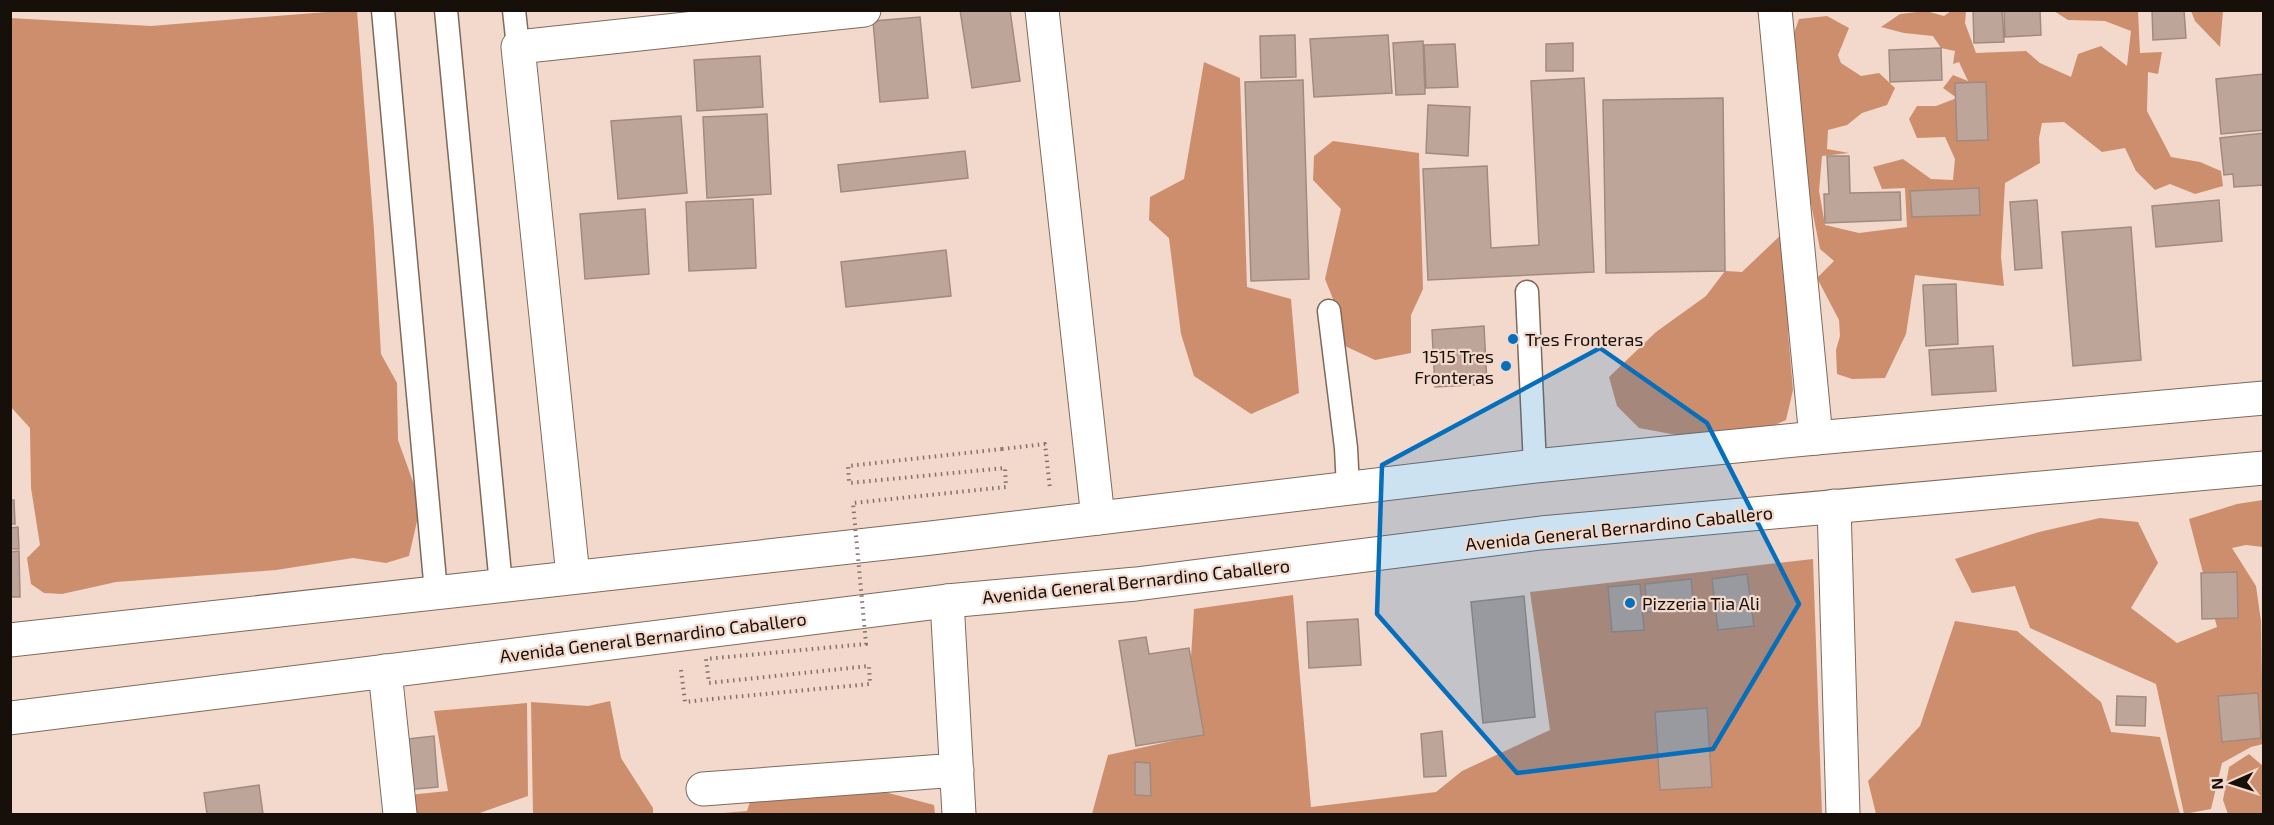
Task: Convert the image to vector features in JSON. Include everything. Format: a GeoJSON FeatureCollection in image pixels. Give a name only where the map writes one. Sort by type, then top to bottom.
{"type":"FeatureCollection","features":[{"type":"Feature","properties":{"kind":"main road"},"geometry":{"type":"LineString","coordinates":[[573,576],[518,47],[864,10]]}},
{"type":"Feature","properties":{"kind":"main road"},"geometry":{"type":"LineString","coordinates":[[1042,10],[1098,518]]}},
{"type":"Feature","properties":{"kind":"main road"},"geometry":{"type":"LineString","coordinates":[[1775,10],[1816,438]]}},
{"type":"Feature","properties":{"kind":"main road"},"geometry":{"type":"LineString","coordinates":[[10,640],[919,539],[1535,466],[2264,398]]}},
{"type":"Feature","properties":{"kind":"main road","name":"Avenida General Bernardino Caballero"},"geometry":{"type":"LineString","coordinates":[[10,718],[947,601],[1136,584],[1541,533],[2264,468]]}},
{"type":"Feature","properties":{"kind":"main road"},"geometry":{"type":"LineString","coordinates":[[1834,506],[1843,814]]}},
{"type":"Feature","properties":{"kind":"main road"},"geometry":{"type":"LineString","coordinates":[[947,601],[959,814]]}},
{"type":"Feature","properties":{"kind":"main road"},"geometry":{"type":"LineString","coordinates":[[385,671],[400,814]]}},
{"type":"Feature","properties":{"kind":"main road"},"geometry":{"type":"LineString","coordinates":[[703,789],[957,770]]}},
{"type":"Feature","properties":{"kind":"lane"},"geometry":{"type":"LineString","coordinates":[[383,10],[436,592]]}},
{"type":"Feature","properties":{"kind":"lane"},"geometry":{"type":"LineString","coordinates":[[446,10],[501,585]]}},
{"type":"Feature","properties":{"kind":"lane"},"geometry":{"type":"LineString","coordinates":[[514,10],[518,47]]}},
{"type":"Feature","properties":{"kind":"lane"},"geometry":{"type":"LineString","coordinates":[[1527,292],[1535,466]]}},
{"type":"Feature","properties":{"kind":"lane"},"geometry":{"type":"LineString","coordinates":[[1329,311],[1346,448],[1348,488]]}},
{"type":"Feature","properties":{"kind":"path"},"geometry":{"type":"LineString","coordinates":[[677,634],[685,702],[870,684],[869,666],[710,683],[706,659],[867,645],[853,503],[1006,487],[1005,468],[849,483],[848,466],[1045,444],[1054,523]]}},
{"type":"Feature","properties":{"kind":"highlighted area"},"geometry":{"type":"Polygon","coordinates":[[[1600,348],[1707,423],[1799,604],[1713,749],[1517,773],[1377,614],[1382,465],[1600,348]]]}},
{"type":"Feature","properties":{"kind":"shaded area"},"geometry":{"type":"Polygon","coordinates":[[[357,11],[381,354],[397,383],[398,440],[421,504],[409,556],[386,563],[353,558],[276,570],[116,582],[62,594],[44,593],[31,584],[27,558],[40,545],[31,488],[30,428],[10,406],[10,18],[151,26],[357,11]]]}},
{"type":"Feature","properties":{"kind":"shaded area"},"geometry":{"type":"Polygon","coordinates":[[[1926,11],[1944,16],[1951,11],[1966,11],[1965,23],[1976,53],[2026,51],[2040,63],[2071,77],[2078,54],[2101,46],[2127,66],[2131,31],[2105,21],[2068,20],[2054,11],[2138,11],[2140,53],[2162,52],[2158,74],[2148,72],[2147,111],[2171,157],[2200,162],[2221,171],[2223,186],[2195,194],[2170,184],[2155,190],[2136,171],[2125,148],[2102,152],[2064,122],[2042,123],[2039,138],[2040,163],[2005,183],[2001,257],[2004,286],[1915,275],[1906,334],[1885,378],[1852,379],[1837,374],[1836,350],[1840,336],[1839,320],[1817,278],[1834,261],[1820,249],[1810,199],[1800,169],[1787,53],[1799,19],[1827,16],[1849,28],[1838,55],[1841,63],[1861,76],[1879,73],[1895,88],[1887,105],[1862,113],[1847,125],[1828,130],[1827,149],[1849,153],[1822,156],[1819,191],[1825,225],[1859,233],[1907,227],[1905,188],[1882,189],[1873,167],[1903,159],[1931,179],[1953,180],[1955,159],[1945,137],[1917,138],[1909,119],[1917,106],[1936,106],[1957,98],[1943,88],[1953,75],[1968,81],[1959,62],[1953,64],[1955,51],[1941,48],[1933,36],[1904,33],[1881,27],[1900,14],[1926,11]]]}},
{"type":"Feature","properties":{"kind":"shaded area"},"geometry":{"type":"Polygon","coordinates":[[[2191,11],[2223,11],[2220,47],[2195,21],[2191,11]]]}},
{"type":"Feature","properties":{"kind":"shaded area"},"geometry":{"type":"Polygon","coordinates":[[[1204,62],[1240,78],[1247,287],[1291,299],[1299,393],[1251,414],[1194,376],[1181,334],[1169,238],[1149,220],[1150,197],[1184,179],[1204,62]]]}},
{"type":"Feature","properties":{"kind":"shaded area"},"geometry":{"type":"Polygon","coordinates":[[[1333,141],[1419,153],[1423,289],[1411,315],[1411,353],[1375,360],[1345,346],[1341,319],[1325,279],[1341,209],[1313,180],[1314,156],[1333,141]]]}},
{"type":"Feature","properties":{"kind":"shaded area"},"geometry":{"type":"Polygon","coordinates":[[[1787,229],[1788,332],[1793,390],[1786,420],[1759,432],[1698,439],[1639,428],[1617,406],[1609,377],[1656,332],[1706,296],[1725,271],[1742,272],[1787,229]]]}},
{"type":"Feature","properties":{"kind":"shaded area"},"geometry":{"type":"Polygon","coordinates":[[[2263,500],[2263,547],[2246,545],[2232,548],[2256,586],[2261,621],[2263,744],[2251,747],[2222,763],[2211,809],[2184,814],[2156,684],[2030,628],[2015,586],[1972,593],[1955,559],[2039,532],[2100,518],[2138,522],[2158,563],[2131,608],[2177,643],[2217,627],[2189,519],[2237,504],[2263,500]]]}},
{"type":"Feature","properties":{"kind":"shaded area"},"geometry":{"type":"Polygon","coordinates":[[[1813,559],[1822,814],[1092,814],[1108,755],[1186,738],[1194,609],[1293,595],[1311,807],[1436,792],[1462,771],[1550,730],[1530,592],[1813,559]]]}},
{"type":"Feature","properties":{"kind":"shaded area"},"geometry":{"type":"Polygon","coordinates":[[[1955,621],[2017,631],[2101,702],[2111,732],[2160,737],[2180,814],[1876,814],[1868,781],[1920,726],[1955,621]]]}},
{"type":"Feature","properties":{"kind":"shaded area"},"geometry":{"type":"Polygon","coordinates":[[[610,701],[621,758],[653,808],[653,814],[533,814],[531,702],[588,706],[610,701]]]}},
{"type":"Feature","properties":{"kind":"shaded area"},"geometry":{"type":"Polygon","coordinates":[[[527,703],[528,796],[477,814],[403,814],[398,796],[448,791],[434,711],[527,703]]]}},
{"type":"Feature","properties":{"kind":"shaded area"},"geometry":{"type":"Polygon","coordinates":[[[2249,754],[2263,766],[2263,814],[2228,814],[2223,800],[2229,767],[2249,754]]]}},
{"type":"Feature","properties":{"kind":"shaded area"},"geometry":{"type":"Polygon","coordinates":[[[760,771],[839,780],[934,805],[935,814],[711,814],[747,811],[760,771]]]}},
{"type":"Feature","properties":{"kind":"building"},"geometry":{"type":"Polygon","coordinates":[[[960,10],[1010,10],[1020,81],[972,88],[960,10]]]}},
{"type":"Feature","properties":{"kind":"building"},"geometry":{"type":"Polygon","coordinates":[[[1973,10],[2002,10],[2004,42],[1974,43],[1973,10]]]}},
{"type":"Feature","properties":{"kind":"building"},"geometry":{"type":"Polygon","coordinates":[[[2004,10],[2040,10],[2041,35],[2005,37],[2004,10]]]}},
{"type":"Feature","properties":{"kind":"building"},"geometry":{"type":"Polygon","coordinates":[[[2152,10],[2184,10],[2186,38],[2153,40],[2152,10]]]}},
{"type":"Feature","properties":{"kind":"building"},"geometry":{"type":"Polygon","coordinates":[[[920,17],[928,98],[880,102],[873,21],[920,17]]]}},
{"type":"Feature","properties":{"kind":"building"},"geometry":{"type":"Polygon","coordinates":[[[1295,35],[1296,77],[1261,78],[1260,36],[1295,35]]]}},
{"type":"Feature","properties":{"kind":"building"},"geometry":{"type":"Polygon","coordinates":[[[1388,35],[1392,93],[1314,97],[1310,39],[1388,35]]]}},
{"type":"Feature","properties":{"kind":"building"},"geometry":{"type":"Polygon","coordinates":[[[1423,41],[1425,94],[1396,95],[1393,43],[1423,41]]]}},
{"type":"Feature","properties":{"kind":"building"},"geometry":{"type":"Polygon","coordinates":[[[1573,43],[1573,71],[1546,71],[1546,44],[1573,43]]]}},
{"type":"Feature","properties":{"kind":"building"},"geometry":{"type":"Polygon","coordinates":[[[1455,44],[1458,87],[1426,88],[1424,45],[1455,44]]]}},
{"type":"Feature","properties":{"kind":"building"},"geometry":{"type":"Polygon","coordinates":[[[1941,48],[1942,80],[1890,82],[1889,50],[1941,48]]]}},
{"type":"Feature","properties":{"kind":"building"},"geometry":{"type":"Polygon","coordinates":[[[760,56],[763,107],[697,111],[694,60],[760,56]]]}},
{"type":"Feature","properties":{"kind":"building"},"geometry":{"type":"Polygon","coordinates":[[[2263,74],[2264,130],[2221,134],[2216,79],[2263,74]]]}},
{"type":"Feature","properties":{"kind":"building"},"geometry":{"type":"Polygon","coordinates":[[[1584,78],[1594,272],[1428,280],[1423,169],[1487,166],[1491,248],[1539,245],[1531,81],[1584,78]]]}},
{"type":"Feature","properties":{"kind":"building"},"geometry":{"type":"Polygon","coordinates":[[[1303,80],[1309,279],[1251,281],[1245,82],[1303,80]]]}},
{"type":"Feature","properties":{"kind":"building"},"geometry":{"type":"Polygon","coordinates":[[[1986,82],[1988,140],[1957,141],[1955,83],[1986,82]]]}},
{"type":"Feature","properties":{"kind":"building"},"geometry":{"type":"Polygon","coordinates":[[[1723,98],[1725,271],[1606,273],[1603,100],[1723,98]]]}},
{"type":"Feature","properties":{"kind":"building"},"geometry":{"type":"Polygon","coordinates":[[[1428,105],[1470,107],[1468,156],[1426,153],[1428,105]]]}},
{"type":"Feature","properties":{"kind":"building"},"geometry":{"type":"Polygon","coordinates":[[[767,114],[771,194],[707,198],[703,117],[767,114]]]}},
{"type":"Feature","properties":{"kind":"building"},"geometry":{"type":"Polygon","coordinates":[[[681,116],[687,193],[618,199],[611,121],[681,116]]]}},
{"type":"Feature","properties":{"kind":"building"},"geometry":{"type":"Polygon","coordinates":[[[2264,133],[2264,185],[2234,187],[2233,174],[2224,175],[2220,138],[2264,133]]]}},
{"type":"Feature","properties":{"kind":"building"},"geometry":{"type":"Polygon","coordinates":[[[965,151],[968,178],[841,192],[838,165],[965,151]]]}},
{"type":"Feature","properties":{"kind":"building"},"geometry":{"type":"Polygon","coordinates":[[[1827,156],[1849,156],[1850,193],[1900,192],[1901,220],[1825,223],[1824,194],[1829,194],[1827,156]]]}},
{"type":"Feature","properties":{"kind":"building"},"geometry":{"type":"Polygon","coordinates":[[[1979,188],[1980,215],[1912,217],[1910,191],[1979,188]]]}},
{"type":"Feature","properties":{"kind":"building"},"geometry":{"type":"Polygon","coordinates":[[[753,199],[756,268],[689,271],[686,202],[753,199]]]}},
{"type":"Feature","properties":{"kind":"building"},"geometry":{"type":"Polygon","coordinates":[[[2037,200],[2042,268],[2015,270],[2010,202],[2037,200]]]}},
{"type":"Feature","properties":{"kind":"building"},"geometry":{"type":"Polygon","coordinates":[[[2219,200],[2222,241],[2156,247],[2152,206],[2219,200]]]}},
{"type":"Feature","properties":{"kind":"building"},"geometry":{"type":"Polygon","coordinates":[[[645,209],[649,274],[585,279],[580,214],[645,209]]]}},
{"type":"Feature","properties":{"kind":"building"},"geometry":{"type":"Polygon","coordinates":[[[2131,227],[2141,360],[2073,366],[2062,232],[2131,227]]]}},
{"type":"Feature","properties":{"kind":"building"},"geometry":{"type":"Polygon","coordinates":[[[946,250],[951,296],[846,307],[841,262],[946,250]]]}},
{"type":"Feature","properties":{"kind":"building"},"geometry":{"type":"Polygon","coordinates":[[[1956,284],[1958,344],[1926,346],[1923,285],[1956,284]]]}},
{"type":"Feature","properties":{"kind":"building"},"geometry":{"type":"Polygon","coordinates":[[[1484,326],[1487,384],[1435,387],[1432,330],[1484,326]]]}},
{"type":"Feature","properties":{"kind":"building"},"geometry":{"type":"Polygon","coordinates":[[[1993,346],[1996,391],[1932,395],[1929,350],[1993,346]]]}},
{"type":"Feature","properties":{"kind":"building"},"geometry":{"type":"Polygon","coordinates":[[[14,500],[15,524],[10,524],[10,501],[14,500]]]}},
{"type":"Feature","properties":{"kind":"building"},"geometry":{"type":"Polygon","coordinates":[[[18,527],[19,549],[10,549],[10,528],[18,527]]]}},
{"type":"Feature","properties":{"kind":"building"},"geometry":{"type":"Polygon","coordinates":[[[19,551],[20,597],[10,597],[10,552],[19,551]]]}},
{"type":"Feature","properties":{"kind":"building"},"geometry":{"type":"Polygon","coordinates":[[[2237,572],[2238,618],[2202,619],[2201,573],[2237,572]]]}},
{"type":"Feature","properties":{"kind":"building"},"geometry":{"type":"Polygon","coordinates":[[[1747,574],[1754,626],[1718,630],[1712,579],[1747,574]]]}},
{"type":"Feature","properties":{"kind":"building"},"geometry":{"type":"Polygon","coordinates":[[[1691,579],[1694,607],[1647,612],[1645,584],[1691,579]]]}},
{"type":"Feature","properties":{"kind":"building"},"geometry":{"type":"Polygon","coordinates":[[[1640,584],[1644,630],[1612,632],[1608,587],[1640,584]]]}},
{"type":"Feature","properties":{"kind":"building"},"geometry":{"type":"Polygon","coordinates":[[[1524,596],[1535,717],[1483,723],[1471,602],[1524,596]]]}},
{"type":"Feature","properties":{"kind":"building"},"geometry":{"type":"Polygon","coordinates":[[[1358,619],[1361,665],[1309,668],[1307,622],[1358,619]]]}},
{"type":"Feature","properties":{"kind":"building"},"geometry":{"type":"Polygon","coordinates":[[[1146,637],[1149,654],[1189,648],[1204,735],[1136,746],[1119,641],[1146,637]]]}},
{"type":"Feature","properties":{"kind":"building"},"geometry":{"type":"Polygon","coordinates":[[[2258,693],[2261,738],[2222,742],[2218,696],[2258,693]]]}},
{"type":"Feature","properties":{"kind":"building"},"geometry":{"type":"Polygon","coordinates":[[[2117,696],[2146,697],[2145,726],[2116,725],[2117,696]]]}},
{"type":"Feature","properties":{"kind":"building"},"geometry":{"type":"Polygon","coordinates":[[[1707,708],[1712,787],[1660,790],[1655,712],[1707,708]]]}},
{"type":"Feature","properties":{"kind":"building"},"geometry":{"type":"Polygon","coordinates":[[[1442,731],[1446,776],[1424,777],[1421,734],[1442,731]]]}},
{"type":"Feature","properties":{"kind":"building"},"geometry":{"type":"Polygon","coordinates":[[[434,736],[438,787],[404,790],[399,740],[434,736]]]}},
{"type":"Feature","properties":{"kind":"building"},"geometry":{"type":"Polygon","coordinates":[[[1135,762],[1150,763],[1151,796],[1135,795],[1135,762]]]}},
{"type":"Feature","properties":{"kind":"building"},"geometry":{"type":"Polygon","coordinates":[[[259,785],[263,814],[207,814],[204,793],[259,785]]]}},
{"type":"Feature","properties":{"kind":"place","name":"Tres Fronteras"},"geometry":{"type":"Point","coordinates":[1513,339]}},
{"type":"Feature","properties":{"kind":"place","name":"1515 Tres Fronteras"},"geometry":{"type":"Point","coordinates":[1506,366]}},
{"type":"Feature","properties":{"kind":"place","name":"Pizzeria Tia Ali"},"geometry":{"type":"Point","coordinates":[1630,603]}}]}
